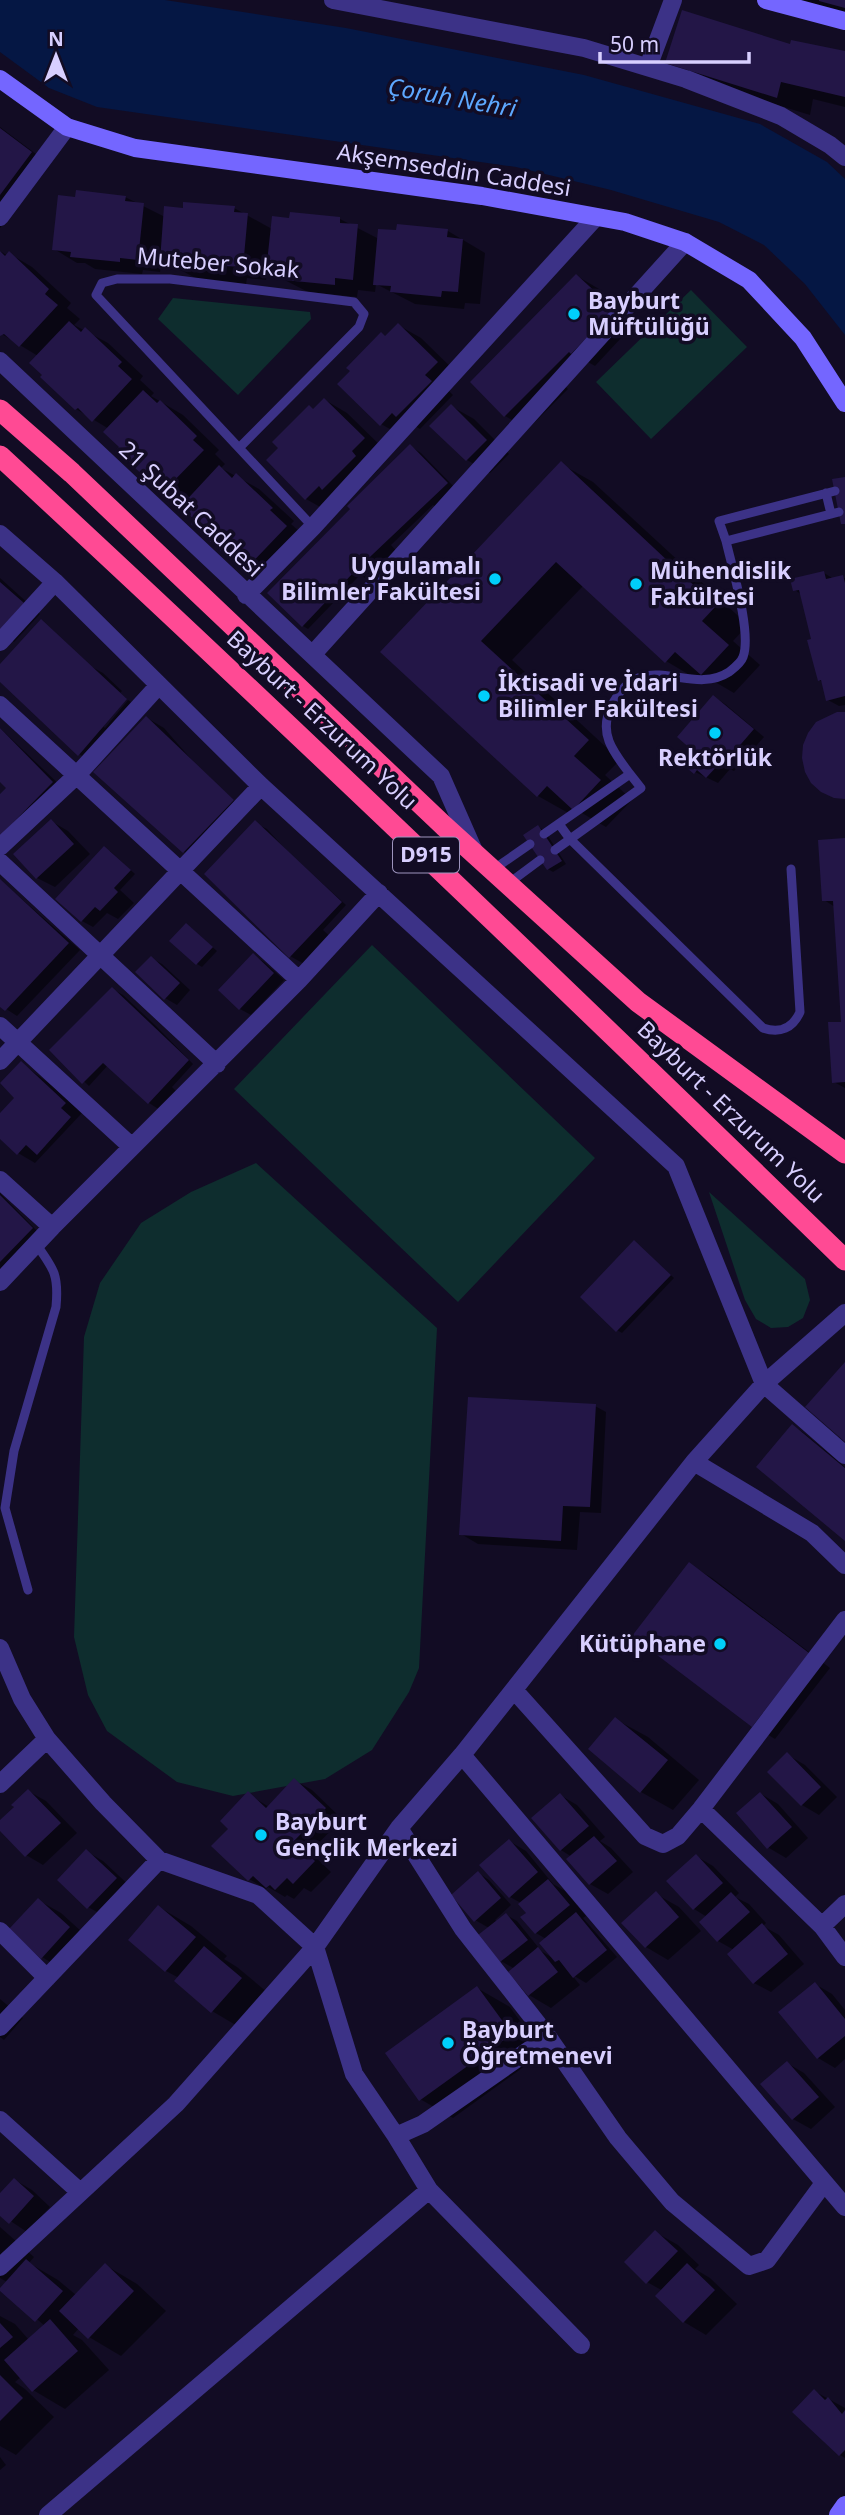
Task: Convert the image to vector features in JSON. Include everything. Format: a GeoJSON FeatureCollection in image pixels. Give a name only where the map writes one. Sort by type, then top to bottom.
{"type":"FeatureCollection","features":[{"type":"Feature","properties":{"kind":"highway","name":"Bayburt - Erzurum Yolu"},"geometry":{"type":"LineString","coordinates":[[0,410],[92,491],[475,854],[638,1002],[845,1153]]}},
{"type":"Feature","properties":{"kind":"highway","name":"Bayburt - Erzurum Yolu"},"geometry":{"type":"LineString","coordinates":[[0,456],[538,961],[845,1259]]}},
{"type":"Feature","properties":{"kind":"street"},"geometry":{"type":"LineString","coordinates":[[333,0],[584,48],[648,67],[684,83],[781,116],[845,157]]}},
{"type":"Feature","properties":{"kind":"street"},"geometry":{"type":"LineString","coordinates":[[648,67],[673,0]]}},
{"type":"Feature","properties":{"kind":"street"},"geometry":{"type":"LineString","coordinates":[[766,0],[845,21]]}},
{"type":"Feature","properties":{"kind":"street","name":"Akşemseddin Caddesi"},"geometry":{"type":"LineString","coordinates":[[0,79],[67,127],[135,148],[482,196],[625,222],[685,243],[748,280],[803,338],[845,403]]}},
{"type":"Feature","properties":{"kind":"street"},"geometry":{"type":"LineString","coordinates":[[0,217],[67,127]]}},
{"type":"Feature","properties":{"kind":"street"},"geometry":{"type":"LineString","coordinates":[[246,595],[313,527],[595,218]]}},
{"type":"Feature","properties":{"kind":"street"},"geometry":{"type":"LineString","coordinates":[[313,654],[685,243]]}},
{"type":"Feature","properties":{"kind":"street","name":"21 Şubat Caddesi"},"geometry":{"type":"LineString","coordinates":[[0,361],[441,776],[475,854]]}},
{"type":"Feature","properties":{"kind":"street"},"geometry":{"type":"LineString","coordinates":[[0,534],[55,582],[261,786],[676,1166],[764,1384],[845,1455]]}},
{"type":"Feature","properties":{"kind":"street"},"geometry":{"type":"LineString","coordinates":[[0,642],[55,582]]}},
{"type":"Feature","properties":{"kind":"street"},"geometry":{"type":"LineString","coordinates":[[0,846],[77,775],[159,685]]}},
{"type":"Feature","properties":{"kind":"street"},"geometry":{"type":"LineString","coordinates":[[0,705],[299,980]]}},
{"type":"Feature","properties":{"kind":"street"},"geometry":{"type":"LineString","coordinates":[[0,1061],[261,786]]}},
{"type":"Feature","properties":{"kind":"street"},"geometry":{"type":"LineString","coordinates":[[0,862],[217,1064]]}},
{"type":"Feature","properties":{"kind":"street"},"geometry":{"type":"LineString","coordinates":[[0,1282],[299,980],[379,893]]}},
{"type":"Feature","properties":{"kind":"street"},"geometry":{"type":"LineString","coordinates":[[0,1026],[132,1147]]}},
{"type":"Feature","properties":{"kind":"street"},"geometry":{"type":"LineString","coordinates":[[0,1180],[52,1227]]}},
{"type":"Feature","properties":{"kind":"street"},"geometry":{"type":"LineString","coordinates":[[0,2267],[176,2104],[315,1947],[399,1828],[462,1755],[694,1462],[764,1384],[845,1312]]}},
{"type":"Feature","properties":{"kind":"street"},"geometry":{"type":"LineString","coordinates":[[694,1462],[812,1533],[845,1565]]}},
{"type":"Feature","properties":{"kind":"street"},"geometry":{"type":"LineString","coordinates":[[514,1690],[645,1836],[663,1844],[678,1836],[701,1809],[845,1620]]}},
{"type":"Feature","properties":{"kind":"street"},"geometry":{"type":"LineString","coordinates":[[0,1648],[22,1699],[47,1739],[103,1803],[159,1860],[258,1895],[315,1947],[354,2074],[429,2190],[581,2345]]}},
{"type":"Feature","properties":{"kind":"street"},"geometry":{"type":"LineString","coordinates":[[0,1784],[47,1739]]}},
{"type":"Feature","properties":{"kind":"street"},"geometry":{"type":"LineString","coordinates":[[462,1755],[845,2207]]}},
{"type":"Feature","properties":{"kind":"street"},"geometry":{"type":"LineString","coordinates":[[701,1809],[822,1926],[845,1957]]}},
{"type":"Feature","properties":{"kind":"street"},"geometry":{"type":"LineString","coordinates":[[399,1828],[463,1929],[548,2037],[618,2138],[672,2202],[748,2266],[767,2260],[824,2183]]}},
{"type":"Feature","properties":{"kind":"street"},"geometry":{"type":"LineString","coordinates":[[0,2027],[159,1860]]}},
{"type":"Feature","properties":{"kind":"street"},"geometry":{"type":"LineString","coordinates":[[822,1926],[845,1904]]}},
{"type":"Feature","properties":{"kind":"street"},"geometry":{"type":"LineString","coordinates":[[0,1931],[47,1978]]}},
{"type":"Feature","properties":{"kind":"street"},"geometry":{"type":"LineString","coordinates":[[396,2136],[423,2124],[548,2037]]}},
{"type":"Feature","properties":{"kind":"street"},"geometry":{"type":"LineString","coordinates":[[0,2120],[80,2192]]}},
{"type":"Feature","properties":{"kind":"street"},"geometry":{"type":"LineString","coordinates":[[48,2515],[429,2190]]}},
{"type":"Feature","properties":{"kind":"street"},"geometry":{"type":"LineString","coordinates":[[838,2515],[845,2505]]}},
{"type":"Feature","properties":{"kind":"lane","name":"Muteber Sokak"},"geometry":{"type":"LineString","coordinates":[[240,447],[359,327],[363,314],[354,302],[170,279],[117,279],[102,283],[96,295],[313,527]]}},
{"type":"Feature","properties":{"kind":"lane"},"geometry":{"type":"LineString","coordinates":[[555,850],[641,788],[607,741],[607,716],[621,691],[642,676],[672,675],[701,680],[716,679],[736,667],[743,658],[743,620],[719,521],[830,492],[835,513],[726,541]]}},
{"type":"Feature","properties":{"kind":"lane"},"geometry":{"type":"LineString","coordinates":[[544,834],[630,774]]}},
{"type":"Feature","properties":{"kind":"lane"},"geometry":{"type":"LineString","coordinates":[[559,824],[570,839],[763,1028],[778,1031],[792,1025],[800,1012],[791,869]]}},
{"type":"Feature","properties":{"kind":"lane"},"geometry":{"type":"LineString","coordinates":[[500,877],[530,844]]}},
{"type":"Feature","properties":{"kind":"lane"},"geometry":{"type":"LineString","coordinates":[[500,877],[540,860]]}},
{"type":"Feature","properties":{"kind":"lane"},"geometry":{"type":"LineString","coordinates":[[28,1590],[5,1508],[14,1451],[56,1307],[58,1289],[55,1272],[36,1243]]}},
{"type":"Feature","properties":{"kind":"green space"},"geometry":{"type":"Polygon","coordinates":[[[691,290],[747,347],[651,439],[596,382],[691,290]]]}},
{"type":"Feature","properties":{"kind":"green space"},"geometry":{"type":"Polygon","coordinates":[[[173,298],[310,312],[311,319],[238,395],[158,319],[173,298]]]}},
{"type":"Feature","properties":{"kind":"green space"},"geometry":{"type":"Polygon","coordinates":[[[372,945],[595,1158],[458,1302],[234,1089],[372,945]]]}},
{"type":"Feature","properties":{"kind":"green space"},"geometry":{"type":"Polygon","coordinates":[[[256,1163],[437,1328],[419,1668],[409,1692],[372,1750],[325,1779],[233,1796],[177,1782],[107,1731],[88,1695],[74,1637],[84,1337],[100,1283],[141,1223],[191,1192],[256,1163]]]}},
{"type":"Feature","properties":{"kind":"green space"},"geometry":{"type":"Polygon","coordinates":[[[709,1192],[805,1279],[810,1300],[803,1318],[788,1327],[771,1328],[756,1319],[745,1300],[709,1192]]]}},
{"type":"Feature","properties":{"kind":"water","name":"Çoruh Nehri"},"geometry":{"type":"Polygon","coordinates":[[[0,0],[165,0],[346,28],[584,75],[760,124],[827,162],[845,179],[845,335],[805,284],[764,245],[719,222],[611,190],[516,167],[97,107],[49,88],[0,52],[0,0]]]}},
{"type":"Feature","properties":{"kind":"building"},"geometry":{"type":"Polygon","coordinates":[[[845,0],[845,8],[819,1],[845,0]]]}},
{"type":"Feature","properties":{"kind":"building"},"geometry":{"type":"Polygon","coordinates":[[[682,10],[790,44],[791,40],[845,51],[845,97],[781,82],[777,98],[665,63],[682,10]]]}},
{"type":"Feature","properties":{"kind":"building"},"geometry":{"type":"Polygon","coordinates":[[[0,128],[32,152],[0,195],[0,128]]]}},
{"type":"Feature","properties":{"kind":"building"},"geometry":{"type":"Polygon","coordinates":[[[76,190],[126,196],[125,201],[144,203],[138,260],[120,258],[120,262],[70,257],[71,252],[52,250],[58,195],[75,197],[76,190]]]}},
{"type":"Feature","properties":{"kind":"building"},"geometry":{"type":"Polygon","coordinates":[[[183,202],[235,206],[234,212],[248,213],[243,267],[225,266],[224,272],[177,269],[177,262],[160,261],[164,206],[183,208],[183,202]]]}},
{"type":"Feature","properties":{"kind":"building"},"geometry":{"type":"Polygon","coordinates":[[[290,212],[340,217],[340,223],[358,224],[353,280],[335,278],[335,285],[284,280],[284,274],[266,272],[272,216],[289,218],[290,212]]]}},
{"type":"Feature","properties":{"kind":"building"},"geometry":{"type":"Polygon","coordinates":[[[397,224],[448,229],[447,237],[463,239],[458,292],[442,291],[441,297],[390,292],[391,286],[373,285],[378,229],[396,230],[397,224]]]}},
{"type":"Feature","properties":{"kind":"building"},"geometry":{"type":"Polygon","coordinates":[[[0,251],[5,256],[9,251],[49,289],[45,294],[58,305],[19,347],[4,334],[0,336],[0,251]]]}},
{"type":"Feature","properties":{"kind":"building"},"geometry":{"type":"Polygon","coordinates":[[[576,274],[614,309],[504,417],[470,382],[576,274]]]}},
{"type":"Feature","properties":{"kind":"building"},"geometry":{"type":"Polygon","coordinates":[[[69,321],[81,332],[85,327],[122,362],[118,366],[132,379],[92,422],[78,408],[75,410],[29,363],[69,321]]]}},
{"type":"Feature","properties":{"kind":"building"},"geometry":{"type":"Polygon","coordinates":[[[398,323],[438,362],[425,375],[432,381],[396,417],[392,413],[380,426],[337,384],[350,371],[346,368],[381,332],[385,336],[398,323]]]}},
{"type":"Feature","properties":{"kind":"building"},"geometry":{"type":"Polygon","coordinates":[[[143,390],[157,403],[160,400],[197,436],[193,440],[204,450],[165,490],[153,479],[150,482],[116,450],[119,447],[103,432],[143,390]]]}},
{"type":"Feature","properties":{"kind":"building"},"geometry":{"type":"Polygon","coordinates":[[[324,398],[365,438],[352,451],[356,456],[322,490],[319,486],[305,500],[266,460],[278,448],[272,442],[309,405],[313,409],[324,398]]]}},
{"type":"Feature","properties":{"kind":"building"},"geometry":{"type":"Polygon","coordinates":[[[451,404],[487,440],[466,461],[429,426],[451,404]]]}},
{"type":"Feature","properties":{"kind":"building"},"geometry":{"type":"Polygon","coordinates":[[[410,444],[448,483],[353,573],[302,627],[267,593],[350,509],[347,506],[410,444]]]}},
{"type":"Feature","properties":{"kind":"building"},"geometry":{"type":"Polygon","coordinates":[[[561,461],[716,606],[702,621],[729,645],[701,675],[675,652],[665,663],[556,562],[481,641],[589,740],[574,756],[601,780],[573,810],[547,786],[537,797],[380,652],[561,461]]]}},
{"type":"Feature","properties":{"kind":"building"},"geometry":{"type":"Polygon","coordinates":[[[219,465],[232,478],[236,473],[273,508],[270,510],[287,526],[246,569],[230,554],[227,557],[191,524],[195,520],[180,507],[219,465]]]}},
{"type":"Feature","properties":{"kind":"building"},"geometry":{"type":"Polygon","coordinates":[[[845,477],[845,524],[841,524],[832,479],[845,477]]]}},
{"type":"Feature","properties":{"kind":"building"},"geometry":{"type":"Polygon","coordinates":[[[824,571],[826,579],[843,575],[845,583],[845,696],[826,701],[807,640],[811,639],[799,590],[793,591],[790,579],[824,571]]]}},
{"type":"Feature","properties":{"kind":"building"},"geometry":{"type":"Polygon","coordinates":[[[0,582],[24,603],[0,629],[0,582]]]}},
{"type":"Feature","properties":{"kind":"building"},"geometry":{"type":"Polygon","coordinates":[[[41,619],[127,699],[78,756],[0,682],[0,664],[41,619]]]}},
{"type":"Feature","properties":{"kind":"building","name":"Rektörlük"},"geometry":{"type":"Polygon","coordinates":[[[713,695],[754,729],[722,766],[719,764],[706,778],[697,770],[694,774],[681,763],[692,750],[677,737],[713,695]]]}},
{"type":"Feature","properties":{"kind":"building"},"geometry":{"type":"Polygon","coordinates":[[[837,712],[845,712],[845,799],[834,798],[821,792],[811,783],[802,758],[803,745],[816,722],[837,712]]]}},
{"type":"Feature","properties":{"kind":"building"},"geometry":{"type":"Polygon","coordinates":[[[146,716],[234,800],[183,853],[93,772],[146,716]]]}},
{"type":"Feature","properties":{"kind":"building"},"geometry":{"type":"Polygon","coordinates":[[[0,728],[53,782],[0,836],[0,794],[6,788],[0,782],[0,728]]]}},
{"type":"Feature","properties":{"kind":"building"},"geometry":{"type":"Polygon","coordinates":[[[51,819],[74,844],[36,879],[13,854],[51,819]]]}},
{"type":"Feature","properties":{"kind":"building"},"geometry":{"type":"Polygon","coordinates":[[[255,820],[342,902],[289,958],[204,874],[255,820]]]}},
{"type":"Feature","properties":{"kind":"building"},"geometry":{"type":"Polygon","coordinates":[[[538,825],[562,861],[547,870],[523,835],[538,825]]]}},
{"type":"Feature","properties":{"kind":"building"},"geometry":{"type":"Polygon","coordinates":[[[845,838],[845,1082],[832,1083],[828,1022],[841,1022],[833,901],[822,901],[818,840],[845,838]]]}},
{"type":"Feature","properties":{"kind":"building"},"geometry":{"type":"Polygon","coordinates":[[[104,846],[131,870],[114,888],[118,892],[100,911],[95,907],[81,922],[55,899],[104,846]]]}},
{"type":"Feature","properties":{"kind":"building"},"geometry":{"type":"Polygon","coordinates":[[[0,879],[69,943],[5,1011],[0,1007],[0,879]]]}},
{"type":"Feature","properties":{"kind":"building"},"geometry":{"type":"Polygon","coordinates":[[[186,923],[213,947],[196,965],[169,941],[186,923]]]}},
{"type":"Feature","properties":{"kind":"building"},"geometry":{"type":"Polygon","coordinates":[[[253,953],[274,973],[239,1010],[218,990],[253,953]]]}},
{"type":"Feature","properties":{"kind":"building"},"geometry":{"type":"Polygon","coordinates":[[[151,956],[180,983],[164,1000],[135,972],[151,956]]]}},
{"type":"Feature","properties":{"kind":"building"},"geometry":{"type":"Polygon","coordinates":[[[112,987],[189,1060],[148,1104],[103,1063],[82,1084],[49,1050],[112,987]]]}},
{"type":"Feature","properties":{"kind":"building"},"geometry":{"type":"Polygon","coordinates":[[[21,1061],[66,1103],[61,1108],[71,1117],[37,1155],[26,1145],[17,1155],[0,1139],[0,1113],[14,1098],[0,1083],[21,1061]]]}},
{"type":"Feature","properties":{"kind":"building"},"geometry":{"type":"Polygon","coordinates":[[[0,1195],[33,1228],[0,1262],[0,1195]]]}},
{"type":"Feature","properties":{"kind":"building"},"geometry":{"type":"Polygon","coordinates":[[[634,1240],[671,1275],[616,1332],[580,1297],[634,1240]]]}},
{"type":"Feature","properties":{"kind":"building"},"geometry":{"type":"Polygon","coordinates":[[[845,1362],[845,1442],[805,1407],[845,1362]]]}},
{"type":"Feature","properties":{"kind":"building"},"geometry":{"type":"Polygon","coordinates":[[[468,1397],[596,1404],[590,1507],[563,1506],[561,1541],[459,1535],[468,1397]]]}},
{"type":"Feature","properties":{"kind":"building"},"geometry":{"type":"Polygon","coordinates":[[[792,1424],[845,1468],[845,1541],[756,1467],[792,1424]]]}},
{"type":"Feature","properties":{"kind":"building","name":"Kütüphane"},"geometry":{"type":"Polygon","coordinates":[[[689,1562],[809,1653],[752,1727],[632,1636],[689,1562]]]}},
{"type":"Feature","properties":{"kind":"building"},"geometry":{"type":"Polygon","coordinates":[[[615,1717],[668,1760],[640,1793],[588,1749],[615,1717]]]}},
{"type":"Feature","properties":{"kind":"building"},"geometry":{"type":"Polygon","coordinates":[[[787,1752],[821,1787],[801,1806],[767,1772],[787,1752]]]}},
{"type":"Feature","properties":{"kind":"building","name":"Bayburt Gençlik Merkezi"},"geometry":{"type":"Polygon","coordinates":[[[294,1778],[326,1808],[294,1841],[315,1861],[293,1884],[287,1878],[275,1890],[270,1885],[266,1888],[253,1876],[248,1881],[211,1846],[228,1829],[220,1821],[248,1791],[266,1808],[294,1778]]]}},
{"type":"Feature","properties":{"kind":"building"},"geometry":{"type":"Polygon","coordinates":[[[28,1789],[61,1823],[25,1857],[0,1831],[0,1820],[28,1789]]]}},
{"type":"Feature","properties":{"kind":"building"},"geometry":{"type":"Polygon","coordinates":[[[760,1792],[792,1827],[767,1849],[736,1813],[760,1792]]]}},
{"type":"Feature","properties":{"kind":"building"},"geometry":{"type":"Polygon","coordinates":[[[560,1793],[589,1826],[560,1851],[531,1818],[560,1793]]]}},
{"type":"Feature","properties":{"kind":"building"},"geometry":{"type":"Polygon","coordinates":[[[594,1836],[617,1861],[589,1885],[566,1859],[594,1836]]]}},
{"type":"Feature","properties":{"kind":"building"},"geometry":{"type":"Polygon","coordinates":[[[509,1839],[538,1872],[509,1898],[479,1865],[509,1839]]]}},
{"type":"Feature","properties":{"kind":"building"},"geometry":{"type":"Polygon","coordinates":[[[86,1849],[117,1878],[87,1909],[57,1880],[86,1849]]]}},
{"type":"Feature","properties":{"kind":"building"},"geometry":{"type":"Polygon","coordinates":[[[696,1854],[723,1883],[693,1910],[666,1881],[696,1854]]]}},
{"type":"Feature","properties":{"kind":"building"},"geometry":{"type":"Polygon","coordinates":[[[478,1871],[501,1898],[474,1922],[451,1895],[478,1871]]]}},
{"type":"Feature","properties":{"kind":"building"},"geometry":{"type":"Polygon","coordinates":[[[548,1879],[570,1905],[535,1934],[520,1917],[526,1913],[518,1904],[548,1879]]]}},
{"type":"Feature","properties":{"kind":"building"},"geometry":{"type":"Polygon","coordinates":[[[656,1891],[679,1917],[645,1948],[621,1923],[656,1891]]]}},
{"type":"Feature","properties":{"kind":"building"},"geometry":{"type":"Polygon","coordinates":[[[731,1892],[750,1912],[717,1942],[699,1922],[731,1892]]]}},
{"type":"Feature","properties":{"kind":"building"},"geometry":{"type":"Polygon","coordinates":[[[38,1898],[70,1927],[41,1959],[9,1929],[38,1898]]]}},
{"type":"Feature","properties":{"kind":"building"},"geometry":{"type":"Polygon","coordinates":[[[158,1905],[196,1937],[165,1972],[128,1940],[158,1905]]]}},
{"type":"Feature","properties":{"kind":"building"},"geometry":{"type":"Polygon","coordinates":[[[576,1912],[607,1950],[573,1978],[559,1960],[555,1962],[539,1943],[576,1912]]]}},
{"type":"Feature","properties":{"kind":"building"},"geometry":{"type":"Polygon","coordinates":[[[506,1913],[528,1940],[500,1962],[478,1935],[506,1913]]]}},
{"type":"Feature","properties":{"kind":"building"},"geometry":{"type":"Polygon","coordinates":[[[762,1923],[788,1954],[753,1984],[727,1954],[762,1923]]]}},
{"type":"Feature","properties":{"kind":"building"},"geometry":{"type":"Polygon","coordinates":[[[204,1946],[242,1978],[211,2013],[174,1981],[204,1946]]]}},
{"type":"Feature","properties":{"kind":"building"},"geometry":{"type":"Polygon","coordinates":[[[538,1947],[558,1972],[528,1996],[508,1972],[538,1947]]]}},
{"type":"Feature","properties":{"kind":"building"},"geometry":{"type":"Polygon","coordinates":[[[815,1982],[845,2019],[845,2036],[817,2059],[778,2012],[815,1982]]]}},
{"type":"Feature","properties":{"kind":"building","name":"Bayburt Öğretmenevi"},"geometry":{"type":"Polygon","coordinates":[[[477,1986],[512,2034],[419,2101],[385,2053],[477,1986]]]}},
{"type":"Feature","properties":{"kind":"building"},"geometry":{"type":"Polygon","coordinates":[[[787,2061],[819,2097],[792,2120],[760,2084],[787,2061]]]}},
{"type":"Feature","properties":{"kind":"building"},"geometry":{"type":"Polygon","coordinates":[[[14,2178],[34,2196],[9,2224],[0,2216],[0,2193],[14,2178]]]}},
{"type":"Feature","properties":{"kind":"building"},"geometry":{"type":"Polygon","coordinates":[[[655,2230],[678,2251],[646,2284],[624,2262],[655,2230]]]}},
{"type":"Feature","properties":{"kind":"building"},"geometry":{"type":"Polygon","coordinates":[[[26,2259],[63,2291],[35,2322],[0,2291],[26,2259]]]}},
{"type":"Feature","properties":{"kind":"building"},"geometry":{"type":"Polygon","coordinates":[[[105,2263],[134,2291],[88,2339],[59,2311],[105,2263]]]}},
{"type":"Feature","properties":{"kind":"building"},"geometry":{"type":"Polygon","coordinates":[[[687,2263],[715,2290],[683,2323],[655,2296],[687,2263]]]}},
{"type":"Feature","properties":{"kind":"building"},"geometry":{"type":"Polygon","coordinates":[[[50,2319],[78,2351],[32,2392],[4,2360],[50,2319]]]}},
{"type":"Feature","properties":{"kind":"building"},"geometry":{"type":"Polygon","coordinates":[[[0,2323],[13,2337],[0,2348],[0,2323]]]}},
{"type":"Feature","properties":{"kind":"building"},"geometry":{"type":"Polygon","coordinates":[[[0,2375],[23,2398],[0,2421],[0,2375]]]}},
{"type":"Feature","properties":{"kind":"building"},"geometry":{"type":"Polygon","coordinates":[[[814,2389],[825,2400],[828,2397],[842,2414],[845,2410],[845,2450],[839,2456],[792,2412],[814,2389]]]}},
{"type":"Feature","properties":{"kind":"place","name":"Bayburt Müftülüğü"},"geometry":{"type":"Point","coordinates":[574,314]}},
{"type":"Feature","properties":{"kind":"place","name":"Uygulamalı Bilimler Fakültesi"},"geometry":{"type":"Point","coordinates":[495,579]}},
{"type":"Feature","properties":{"kind":"place","name":"Mühendislik Fakültesi"},"geometry":{"type":"Point","coordinates":[636,584]}},
{"type":"Feature","properties":{"kind":"place","name":"İktisadi ve İdari Bilimler Fakültesi"},"geometry":{"type":"Point","coordinates":[484,696]}},
{"type":"Feature","properties":{"kind":"place","name":"Rektörlük"},"geometry":{"type":"Point","coordinates":[715,733]}},
{"type":"Feature","properties":{"kind":"place","name":"Kütüphane"},"geometry":{"type":"Point","coordinates":[720,1644]}},
{"type":"Feature","properties":{"kind":"place","name":"Bayburt Gençlik Merkezi"},"geometry":{"type":"Point","coordinates":[261,1835]}},
{"type":"Feature","properties":{"kind":"place","name":"Bayburt Öğretmenevi"},"geometry":{"type":"Point","coordinates":[448,2043]}}]}
